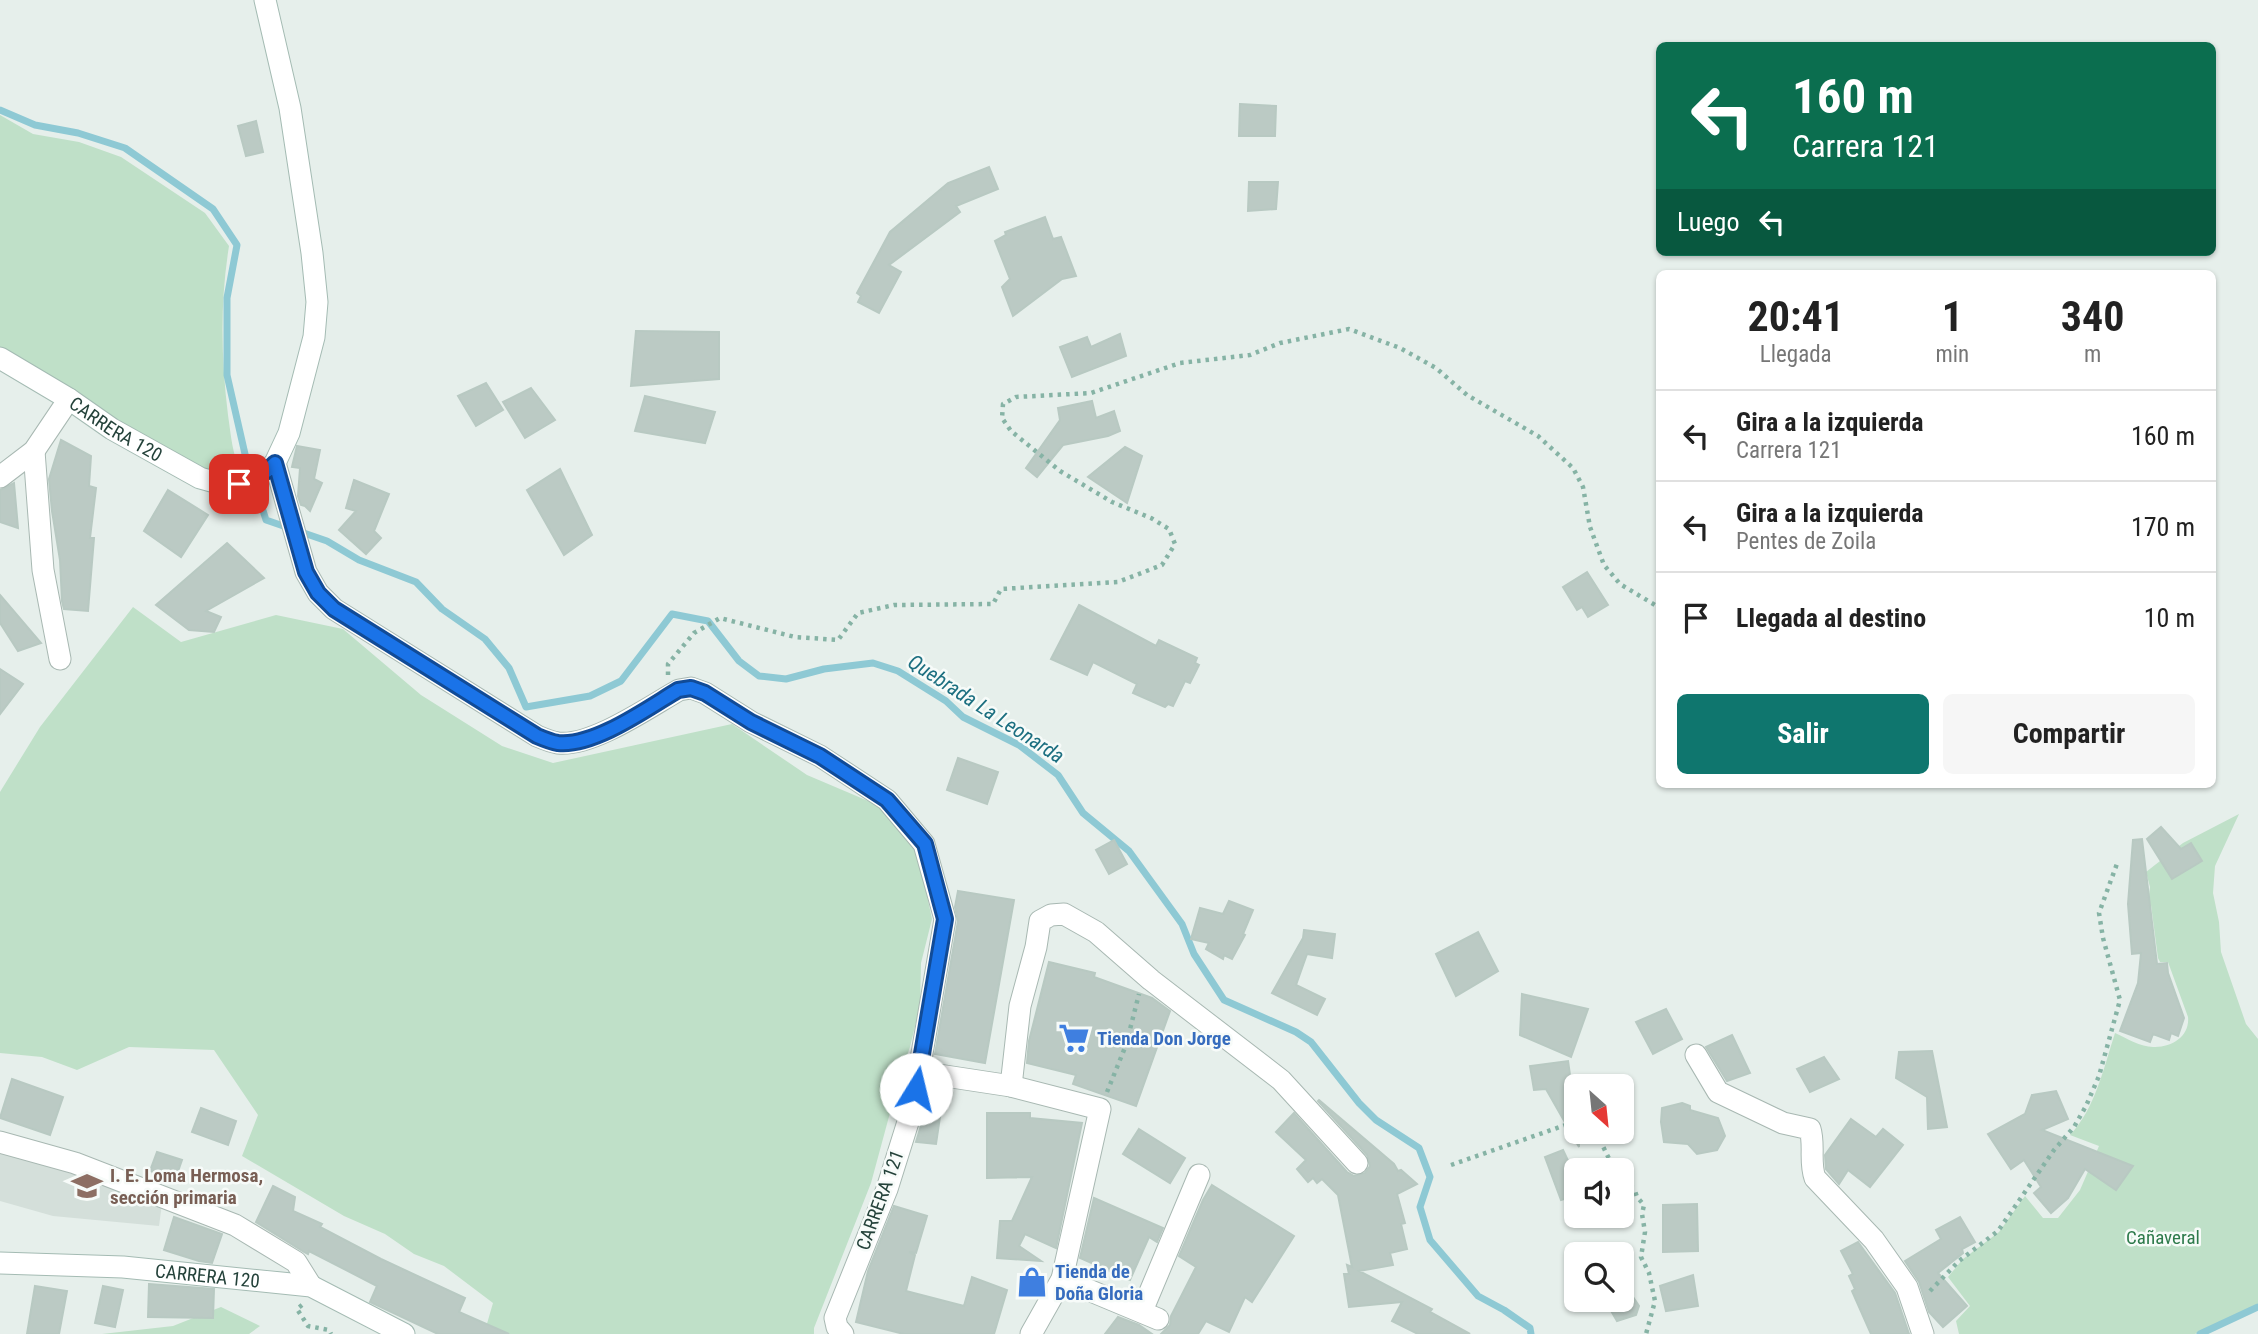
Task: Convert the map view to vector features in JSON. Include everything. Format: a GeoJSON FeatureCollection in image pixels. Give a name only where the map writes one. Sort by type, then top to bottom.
{"type":"FeatureCollection","features":[{"type":"Feature","properties":{"kind":"street"},"geometry":{"type":"LineString","coordinates":[[265,0],[290,108],[317,302],[314,337],[289,433],[271,467]]}},
{"type":"Feature","properties":{"kind":"street","name":"CARRERA 120"},"geometry":{"type":"LineString","coordinates":[[0,358],[69,399],[112,429],[200,478],[218,483],[239,484],[271,467]]}},
{"type":"Feature","properties":{"kind":"street"},"geometry":{"type":"LineString","coordinates":[[0,477],[34,451],[69,399]]}},
{"type":"Feature","properties":{"kind":"street"},"geometry":{"type":"LineString","coordinates":[[34,451],[43,570],[60,659]]}},
{"type":"Feature","properties":{"kind":"street","name":"CARRERA 121"},"geometry":{"type":"LineString","coordinates":[[271,467],[306,572],[318,593],[334,609],[537,736],[557,743],[577,742],[601,733],[678,690],[691,688],[705,693],[751,722],[820,756],[887,800],[925,844],[945,919],[913,1106],[839,1326]]}},
{"type":"Feature","properties":{"kind":"street"},"geometry":{"type":"LineString","coordinates":[[1010,1086],[1020,1006],[1040,921],[1051,915],[1064,914],[1081,921],[1114,946],[1151,980],[1281,1080],[1357,1163]]}},
{"type":"Feature","properties":{"kind":"street"},"geometry":{"type":"LineString","coordinates":[[1696,1055],[1718,1093],[1783,1123],[1810,1129],[1811,1168],[1815,1178],[1874,1240],[1888,1259],[1907,1287],[1922,1331]]}},
{"type":"Feature","properties":{"kind":"street"},"geometry":{"type":"LineString","coordinates":[[919,1072],[1010,1086],[1100,1109],[1062,1279],[1031,1334]]}},
{"type":"Feature","properties":{"kind":"street"},"geometry":{"type":"LineString","coordinates":[[0,1143],[75,1163],[235,1224],[296,1262],[317,1288]]}},
{"type":"Feature","properties":{"kind":"street"},"geometry":{"type":"LineString","coordinates":[[1062,1279],[1150,1315],[1199,1175]]}},
{"type":"Feature","properties":{"kind":"street","name":"CARRERA 120"},"geometry":{"type":"LineString","coordinates":[[0,1263],[122,1267],[317,1288],[404,1334]]}},
{"type":"Feature","properties":{"kind":"path"},"geometry":{"type":"LineString","coordinates":[[669,696],[668,664],[694,633],[720,618],[795,637],[838,640],[858,613],[894,605],[993,604],[1001,589],[1118,582],[1162,565],[1175,544],[1169,529],[1151,518],[1112,502],[1060,471],[1011,431],[1002,418],[1003,404],[1016,397],[1091,393],[1180,363],[1250,355],[1280,343],[1349,329],[1400,348],[1424,361],[1468,396],[1538,436],[1573,468],[1583,487],[1590,527],[1604,565],[1620,584],[1656,605]]}},
{"type":"Feature","properties":{"kind":"path"},"geometry":{"type":"LineString","coordinates":[[1922,1331],[1920,1311],[1929,1292],[1959,1261],[1998,1231],[2054,1150],[2074,1127],[2091,1096],[2115,1026],[2120,1000],[2099,913],[2118,861]]}},
{"type":"Feature","properties":{"kind":"path"},"geometry":{"type":"LineString","coordinates":[[1100,1109],[1126,1045],[1140,993],[1151,980]]}},
{"type":"Feature","properties":{"kind":"path"},"geometry":{"type":"LineString","coordinates":[[1451,1165],[1564,1126]]}},
{"type":"Feature","properties":{"kind":"path"},"geometry":{"type":"LineString","coordinates":[[1634,1188],[1644,1205],[1642,1214],[1645,1232],[1641,1257],[1649,1273],[1655,1301],[1646,1334]]}},
{"type":"Feature","properties":{"kind":"path"},"geometry":{"type":"LineString","coordinates":[[317,1288],[297,1308],[308,1326],[329,1330],[331,1334]]}},
{"type":"Feature","properties":{"kind":"shaded area"},"geometry":{"type":"Polygon","coordinates":[[[0,1153],[65,1169],[162,1204],[159,1226],[53,1216],[0,1201],[0,1153]]]}},
{"type":"Feature","properties":{"kind":"green space"},"geometry":{"type":"Polygon","coordinates":[[[0,115],[33,134],[79,142],[121,157],[205,213],[229,246],[223,309],[224,372],[228,415],[240,477],[173,462],[0,349],[0,115]]]}},
{"type":"Feature","properties":{"kind":"green space"},"geometry":{"type":"Polygon","coordinates":[[[133,607],[181,642],[276,615],[343,629],[421,695],[502,746],[553,763],[732,724],[807,775],[880,806],[918,854],[932,919],[921,963],[920,1006],[910,1047],[871,1183],[814,1328],[814,1334],[484,1334],[493,1303],[444,1266],[414,1254],[385,1234],[344,1216],[242,1156],[258,1115],[214,1050],[129,1047],[77,1070],[42,1057],[0,1053],[0,792],[40,727],[133,607]]]}},
{"type":"Feature","properties":{"kind":"green space","name":"Cañaveral"},"geometry":{"type":"Polygon","coordinates":[[[2239,814],[2215,866],[2213,893],[2221,952],[2246,1024],[2258,1039],[2258,1305],[2195,1334],[1959,1334],[1956,1321],[1970,1306],[1948,1277],[1963,1259],[1999,1232],[2025,1196],[2043,1218],[2058,1218],[2080,1190],[2099,1146],[2070,1135],[2079,1125],[2092,1100],[2115,1033],[2144,1046],[2160,1047],[2178,1040],[2186,1030],[2188,1017],[2168,962],[2160,962],[2158,958],[2151,905],[2148,904],[2150,887],[2146,872],[2183,843],[2239,814]]]}},
{"type":"Feature","properties":{"kind":"green space"},"geometry":{"type":"Polygon","coordinates":[[[221,1307],[260,1326],[249,1334],[102,1334],[173,1326],[221,1307]]]}},
{"type":"Feature","properties":{"kind":"building"},"geometry":{"type":"Polygon","coordinates":[[[1240,104],[1276,106],[1275,136],[1239,136],[1240,104]]]}},
{"type":"Feature","properties":{"kind":"building"},"geometry":{"type":"Polygon","coordinates":[[[256,121],[263,152],[246,156],[238,126],[256,121]]]}},
{"type":"Feature","properties":{"kind":"building"},"geometry":{"type":"Polygon","coordinates":[[[989,167],[998,189],[956,206],[960,212],[889,265],[901,272],[879,313],[858,302],[861,296],[857,293],[890,232],[948,183],[989,167]]]}},
{"type":"Feature","properties":{"kind":"building"},"geometry":{"type":"Polygon","coordinates":[[[1249,182],[1278,182],[1276,209],[1248,211],[1249,182]]]}},
{"type":"Feature","properties":{"kind":"building"},"geometry":{"type":"Polygon","coordinates":[[[1045,217],[1053,239],[1061,237],[1076,276],[1062,279],[1013,316],[1002,287],[1010,279],[995,241],[1006,235],[1005,232],[1045,217]]]}},
{"type":"Feature","properties":{"kind":"building"},"geometry":{"type":"Polygon","coordinates":[[[636,331],[719,332],[719,379],[631,386],[636,331]]]}},
{"type":"Feature","properties":{"kind":"building"},"geometry":{"type":"Polygon","coordinates":[[[1120,334],[1126,356],[1072,377],[1060,347],[1087,337],[1091,347],[1120,334]]]}},
{"type":"Feature","properties":{"kind":"building"},"geometry":{"type":"Polygon","coordinates":[[[486,383],[503,410],[476,426],[458,396],[486,383]]]}},
{"type":"Feature","properties":{"kind":"building"},"geometry":{"type":"Polygon","coordinates":[[[531,388],[555,420],[525,438],[503,402],[531,388]]]}},
{"type":"Feature","properties":{"kind":"building"},"geometry":{"type":"Polygon","coordinates":[[[645,396],[715,412],[705,443],[635,431],[645,396]]]}},
{"type":"Feature","properties":{"kind":"building"},"geometry":{"type":"Polygon","coordinates":[[[1092,401],[1096,418],[1114,411],[1120,431],[1063,445],[1037,477],[1026,468],[1060,420],[1058,408],[1092,401]]]}},
{"type":"Feature","properties":{"kind":"building"},"geometry":{"type":"Polygon","coordinates":[[[61,440],[91,456],[89,486],[96,488],[90,538],[94,538],[88,611],[64,609],[62,601],[60,560],[49,479],[61,440]]]}},
{"type":"Feature","properties":{"kind":"building"},"geometry":{"type":"Polygon","coordinates":[[[297,446],[320,450],[314,479],[322,483],[310,511],[301,505],[298,496],[300,468],[292,467],[297,446]]]}},
{"type":"Feature","properties":{"kind":"building"},"geometry":{"type":"Polygon","coordinates":[[[1125,447],[1142,456],[1127,503],[1088,477],[1125,447]]]}},
{"type":"Feature","properties":{"kind":"building"},"geometry":{"type":"Polygon","coordinates":[[[560,469],[592,535],[564,555],[527,490],[560,469]]]}},
{"type":"Feature","properties":{"kind":"building"},"geometry":{"type":"Polygon","coordinates":[[[354,480],[389,494],[374,531],[381,538],[366,554],[339,530],[356,511],[346,508],[354,480]]]}},
{"type":"Feature","properties":{"kind":"building"},"geometry":{"type":"Polygon","coordinates":[[[14,483],[18,528],[0,522],[0,490],[14,483]]]}},
{"type":"Feature","properties":{"kind":"building"},"geometry":{"type":"Polygon","coordinates":[[[168,490],[208,515],[181,557],[144,531],[168,490]]]}},
{"type":"Feature","properties":{"kind":"building"},"geometry":{"type":"Polygon","coordinates":[[[227,543],[264,578],[206,611],[221,617],[214,632],[189,630],[156,605],[227,543]]]}},
{"type":"Feature","properties":{"kind":"building"},"geometry":{"type":"Polygon","coordinates":[[[1587,572],[1608,605],[1588,617],[1582,607],[1577,610],[1563,587],[1587,572]]]}},
{"type":"Feature","properties":{"kind":"building"},"geometry":{"type":"Polygon","coordinates":[[[0,595],[41,643],[18,651],[0,623],[0,595]]]}},
{"type":"Feature","properties":{"kind":"building"},"geometry":{"type":"Polygon","coordinates":[[[1079,605],[1156,646],[1159,640],[1197,658],[1195,663],[1199,665],[1190,683],[1185,681],[1173,706],[1168,704],[1165,707],[1133,693],[1137,684],[1093,662],[1087,675],[1051,659],[1079,605]]]}},
{"type":"Feature","properties":{"kind":"building"},"geometry":{"type":"Polygon","coordinates":[[[0,669],[23,684],[0,714],[0,669]]]}},
{"type":"Feature","properties":{"kind":"building"},"geometry":{"type":"Polygon","coordinates":[[[958,758],[998,772],[987,804],[947,790],[958,758]]]}},
{"type":"Feature","properties":{"kind":"building"},"geometry":{"type":"Polygon","coordinates":[[[2161,827],[2181,849],[2191,843],[2202,861],[2172,879],[2147,839],[2161,827]]]}},
{"type":"Feature","properties":{"kind":"building"},"geometry":{"type":"Polygon","coordinates":[[[2142,839],[2157,964],[2167,963],[2184,1018],[2178,1036],[2171,1033],[2169,1040],[2153,1034],[2150,1042],[2120,1031],[2138,983],[2141,953],[2132,954],[2128,904],[2133,840],[2142,839]]]}},
{"type":"Feature","properties":{"kind":"building"},"geometry":{"type":"Polygon","coordinates":[[[1114,840],[1127,864],[1109,874],[1096,850],[1114,840]]]}},
{"type":"Feature","properties":{"kind":"building"},"geometry":{"type":"Polygon","coordinates":[[[958,891],[1014,900],[985,1063],[935,1054],[958,921],[955,907],[958,891]]]}},
{"type":"Feature","properties":{"kind":"building"},"geometry":{"type":"Polygon","coordinates":[[[1229,901],[1253,910],[1243,934],[1245,935],[1232,959],[1224,955],[1223,959],[1206,949],[1209,943],[1191,939],[1200,908],[1223,914],[1229,901]]]}},
{"type":"Feature","properties":{"kind":"building"},"geometry":{"type":"Polygon","coordinates":[[[1304,930],[1335,934],[1332,958],[1307,954],[1296,985],[1325,999],[1317,1015],[1272,993],[1303,938],[1304,930]]]}},
{"type":"Feature","properties":{"kind":"building"},"geometry":{"type":"Polygon","coordinates":[[[1478,932],[1498,971],[1456,996],[1436,954],[1478,932]]]}},
{"type":"Feature","properties":{"kind":"building"},"geometry":{"type":"Polygon","coordinates":[[[1049,962],[1095,973],[1094,977],[1152,998],[1170,1011],[1136,1106],[1073,1084],[1076,1075],[1027,1063],[1029,1041],[1049,962]]]}},
{"type":"Feature","properties":{"kind":"building"},"geometry":{"type":"Polygon","coordinates":[[[1522,994],[1588,1009],[1571,1057],[1520,1035],[1522,994]]]}},
{"type":"Feature","properties":{"kind":"building"},"geometry":{"type":"Polygon","coordinates":[[[1666,1009],[1682,1039],[1653,1054],[1636,1022],[1666,1009]]]}},
{"type":"Feature","properties":{"kind":"building"},"geometry":{"type":"Polygon","coordinates":[[[1732,1035],[1750,1073],[1727,1081],[1706,1047],[1732,1035]]]}},
{"type":"Feature","properties":{"kind":"building"},"geometry":{"type":"Polygon","coordinates":[[[1932,1051],[1947,1127],[1928,1129],[1927,1097],[1896,1078],[1899,1052],[1932,1051]]]}},
{"type":"Feature","properties":{"kind":"building"},"geometry":{"type":"Polygon","coordinates":[[[1824,1057],[1839,1079],[1810,1092],[1797,1069],[1824,1057]]]}},
{"type":"Feature","properties":{"kind":"building"},"geometry":{"type":"Polygon","coordinates":[[[1568,1061],[1570,1074],[1564,1074],[1564,1121],[1546,1089],[1534,1090],[1530,1066],[1568,1061]]]}},
{"type":"Feature","properties":{"kind":"building"},"geometry":{"type":"Polygon","coordinates":[[[12,1079],[63,1097],[50,1135],[0,1118],[12,1079]]]}},
{"type":"Feature","properties":{"kind":"building"},"geometry":{"type":"Polygon","coordinates":[[[2056,1091],[2068,1119],[2042,1130],[2133,1166],[2116,1190],[2085,1169],[2068,1198],[2051,1213],[2034,1193],[2041,1187],[2024,1160],[2011,1169],[1988,1134],[2025,1114],[2032,1095],[2056,1091]]]}},
{"type":"Feature","properties":{"kind":"building"},"geometry":{"type":"Polygon","coordinates":[[[1319,1100],[1394,1164],[1398,1171],[1401,1170],[1417,1184],[1397,1194],[1405,1223],[1401,1224],[1407,1249],[1390,1253],[1393,1265],[1359,1271],[1432,1309],[1430,1312],[1470,1334],[1418,1334],[1392,1321],[1402,1302],[1349,1307],[1344,1274],[1349,1274],[1347,1265],[1352,1267],[1338,1195],[1322,1179],[1317,1183],[1313,1178],[1308,1182],[1297,1169],[1306,1160],[1276,1132],[1294,1113],[1347,1172],[1354,1176],[1365,1173],[1370,1166],[1367,1155],[1319,1100]]]}},
{"type":"Feature","properties":{"kind":"building"},"geometry":{"type":"Polygon","coordinates":[[[1682,1103],[1690,1106],[1690,1110],[1718,1118],[1725,1136],[1717,1150],[1697,1154],[1688,1144],[1664,1142],[1662,1108],[1682,1103]]]}},
{"type":"Feature","properties":{"kind":"building"},"geometry":{"type":"Polygon","coordinates":[[[201,1108],[236,1121],[228,1145],[192,1132],[201,1108]]]}},
{"type":"Feature","properties":{"kind":"building"},"geometry":{"type":"Polygon","coordinates":[[[987,1113],[1030,1113],[1030,1118],[1082,1123],[1056,1248],[1025,1234],[1019,1246],[1041,1261],[997,1258],[1000,1221],[1012,1221],[1032,1177],[987,1178],[987,1113]]]}},
{"type":"Feature","properties":{"kind":"building"},"geometry":{"type":"Polygon","coordinates":[[[924,1116],[940,1117],[936,1144],[916,1142],[924,1116]]]}},
{"type":"Feature","properties":{"kind":"building"},"geometry":{"type":"Polygon","coordinates":[[[1851,1119],[1876,1137],[1883,1129],[1903,1145],[1870,1187],[1848,1170],[1839,1184],[1826,1169],[1825,1155],[1851,1119]]]}},
{"type":"Feature","properties":{"kind":"building"},"geometry":{"type":"Polygon","coordinates":[[[1139,1129],[1185,1158],[1170,1183],[1123,1154],[1139,1129]]]}},
{"type":"Feature","properties":{"kind":"building"},"geometry":{"type":"Polygon","coordinates":[[[1563,1150],[1567,1158],[1564,1158],[1564,1199],[1561,1200],[1545,1157],[1563,1150]]]}},
{"type":"Feature","properties":{"kind":"building"},"geometry":{"type":"Polygon","coordinates":[[[157,1152],[182,1160],[175,1180],[150,1171],[157,1152]]]}},
{"type":"Feature","properties":{"kind":"building"},"geometry":{"type":"Polygon","coordinates":[[[1212,1185],[1294,1236],[1252,1302],[1245,1297],[1229,1332],[1206,1321],[1198,1334],[1161,1334],[1170,1325],[1171,1316],[1196,1267],[1179,1256],[1212,1185]]]}},
{"type":"Feature","properties":{"kind":"building"},"geometry":{"type":"Polygon","coordinates":[[[273,1186],[295,1197],[293,1211],[322,1224],[320,1227],[381,1259],[465,1298],[459,1312],[509,1334],[438,1334],[370,1302],[377,1286],[309,1251],[308,1254],[304,1252],[256,1222],[273,1186]]]}},
{"type":"Feature","properties":{"kind":"building"},"geometry":{"type":"Polygon","coordinates":[[[1094,1198],[1163,1228],[1157,1242],[1149,1237],[1130,1280],[1080,1258],[1094,1198]]]}},
{"type":"Feature","properties":{"kind":"building"},"geometry":{"type":"Polygon","coordinates":[[[1697,1204],[1698,1251],[1663,1252],[1663,1205],[1697,1204]]]}},
{"type":"Feature","properties":{"kind":"building"},"geometry":{"type":"Polygon","coordinates":[[[894,1206],[927,1216],[916,1253],[909,1252],[915,1255],[906,1291],[964,1306],[972,1277],[1007,1290],[994,1334],[904,1334],[856,1322],[868,1271],[894,1206]]]}},
{"type":"Feature","properties":{"kind":"building"},"geometry":{"type":"Polygon","coordinates":[[[174,1217],[222,1234],[212,1263],[164,1250],[174,1217]]]}},
{"type":"Feature","properties":{"kind":"building"},"geometry":{"type":"Polygon","coordinates":[[[1960,1217],[1975,1242],[1962,1249],[1963,1253],[1938,1273],[1967,1306],[1943,1327],[1929,1312],[1919,1282],[1905,1261],[1941,1239],[1936,1230],[1960,1217]]]}},
{"type":"Feature","properties":{"kind":"building"},"geometry":{"type":"Polygon","coordinates":[[[1858,1242],[1895,1293],[1909,1334],[1871,1334],[1852,1291],[1855,1289],[1849,1276],[1853,1274],[1841,1251],[1858,1242]]]}},
{"type":"Feature","properties":{"kind":"building"},"geometry":{"type":"Polygon","coordinates":[[[1693,1275],[1698,1306],[1666,1311],[1660,1286],[1693,1275]]]}},
{"type":"Feature","properties":{"kind":"building"},"geometry":{"type":"Polygon","coordinates":[[[149,1284],[214,1289],[213,1318],[148,1317],[149,1284]]]}},
{"type":"Feature","properties":{"kind":"building"},"geometry":{"type":"Polygon","coordinates":[[[35,1286],[67,1291],[59,1334],[27,1334],[35,1286]]]}},
{"type":"Feature","properties":{"kind":"building"},"geometry":{"type":"Polygon","coordinates":[[[103,1286],[123,1290],[115,1327],[95,1323],[103,1286]]]}},
{"type":"Feature","properties":{"kind":"building"},"geometry":{"type":"Polygon","coordinates":[[[1634,1298],[1639,1306],[1636,1315],[1617,1321],[1612,1312],[1634,1312],[1634,1298]]]}},
{"type":"Feature","properties":{"kind":"building"},"geometry":{"type":"Polygon","coordinates":[[[1118,1317],[1139,1325],[1152,1334],[1105,1334],[1118,1317]]]}},
{"type":"Feature","properties":{"kind":"waterway","name":"Quebrada La Leonarda"},"geometry":{"type":"LineString","coordinates":[[0,110],[35,125],[78,133],[125,148],[213,209],[237,245],[227,298],[227,375],[245,454],[266,520],[327,541],[359,560],[416,582],[442,609],[485,639],[509,668],[526,707],[590,696],[621,681],[672,614],[708,621],[739,661],[759,676],[786,679],[824,669],[873,663],[898,671],[946,701],[963,717],[1019,745],[1058,775],[1083,813],[1129,851],[1182,924],[1194,954],[1224,1000],[1296,1032],[1311,1042],[1359,1103],[1376,1120],[1419,1148],[1430,1177],[1420,1207],[1430,1240],[1478,1296],[1530,1328],[1531,1334]]}},
{"type":"Feature","properties":{"kind":"waterway","name":"Quebrada La Leonarda"},"geometry":{"type":"LineString","coordinates":[[2200,1334],[2258,1307]]}},
{"type":"Feature","properties":{"kind":"place","name":"Tienda Don Jorge"},"geometry":{"type":"Point","coordinates":[1074,1038]}},
{"type":"Feature","properties":{"kind":"place","name":"I. E. Loma Hermosa, sección primaria"},"geometry":{"type":"Point","coordinates":[87,1186]}},
{"type":"Feature","properties":{"kind":"place","name":"Tienda de Doña Gloria"},"geometry":{"type":"Point","coordinates":[1032,1282]}},
{"type":"Feature","properties":{"kind":"route"},"geometry":{"type":"LineString","coordinates":[[239,484],[267,471],[275,463],[306,572],[318,593],[334,609],[537,736],[557,743],[577,742],[601,733],[678,690],[691,688],[705,693],[751,722],[820,756],[887,800],[925,844],[945,919],[916,1089]]}}]}
